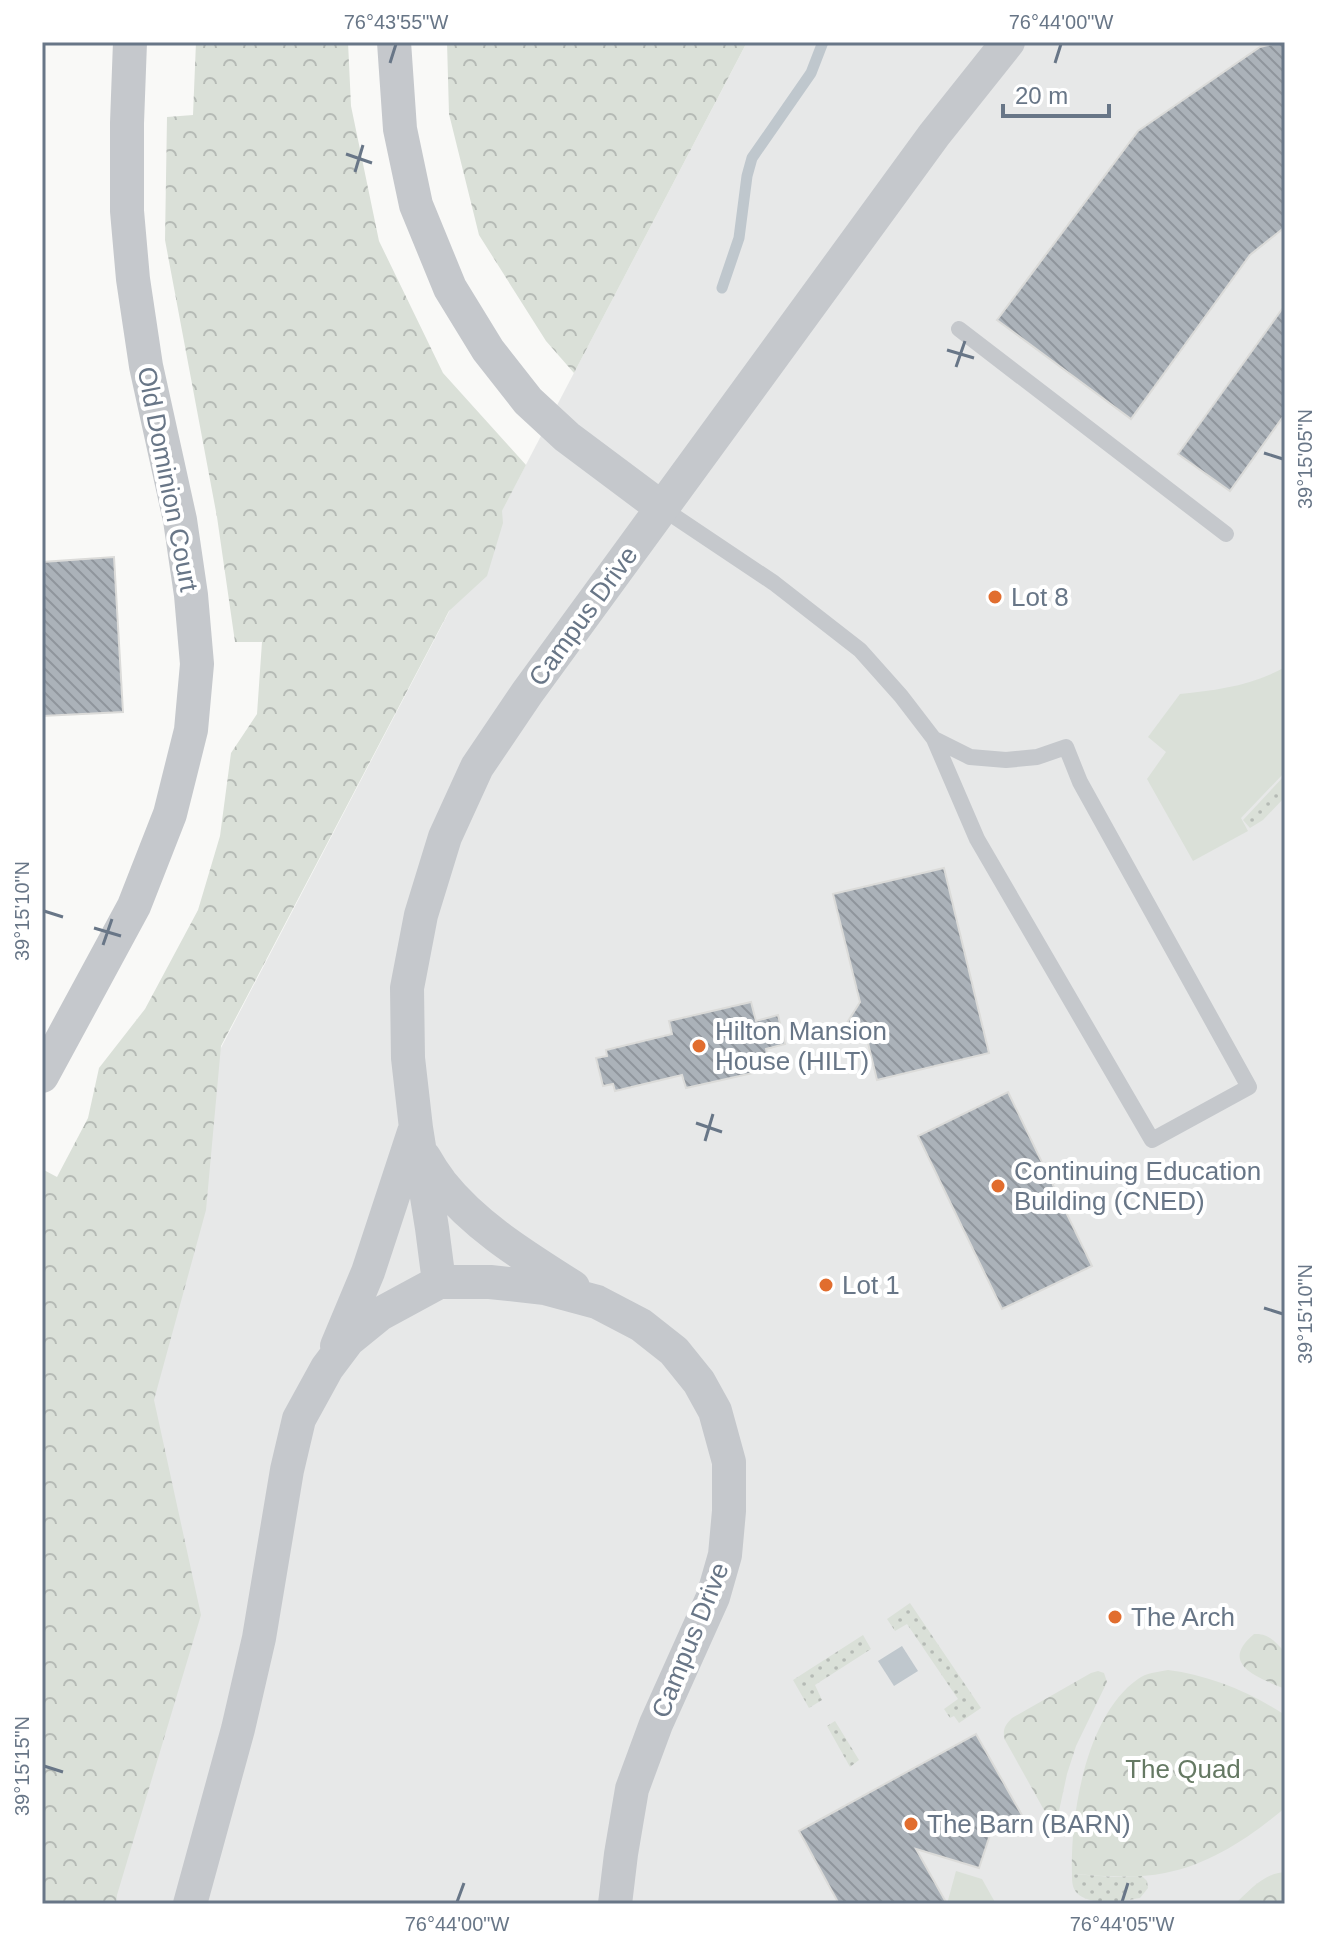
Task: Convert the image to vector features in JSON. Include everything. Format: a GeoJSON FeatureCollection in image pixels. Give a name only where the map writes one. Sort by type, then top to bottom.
{"type":"FeatureCollection","features":[{"type":"Feature","properties":{"kind":"street","name":"Old Dominion Court"},"geometry":{"type":"LineString","coordinates":[[42,1076],[134,906],[165,827],[191,730],[196,677],[191,595],[180,520],[146,366],[133,279],[127,211],[130,42]]}},
{"type":"Feature","properties":{"kind":"street"},"geometry":{"type":"LineString","coordinates":[[394,42],[400,129],[416,205],[450,288],[488,350],[528,401],[567,437],[662,508]]}},
{"type":"Feature","properties":{"kind":"street","name":"Campus Drive"},"geometry":{"type":"LineString","coordinates":[[439,1282],[408,1058],[407,988],[421,915],[445,837],[477,767],[527,693],[934,135],[1008,42]]}},
{"type":"Feature","properties":{"kind":"street"},"geometry":{"type":"LineString","coordinates":[[418,1140],[441,1183],[475,1218],[528,1259],[597,1302]]}},
{"type":"Feature","properties":{"kind":"street"},"geometry":{"type":"LineString","coordinates":[[327,1368],[368,1272],[418,1140]]}},
{"type":"Feature","properties":{"kind":"street","name":"Campus Drive"},"geometry":{"type":"LineString","coordinates":[[190,1904],[238,1729],[259,1638],[287,1470],[299,1419],[327,1368],[348,1340],[380,1314],[439,1282],[490,1282],[545,1288],[597,1302],[641,1325],[674,1351],[699,1382],[715,1411],[729,1462],[725,1555],[713,1597],[656,1724],[632,1789],[615,1904]]}},
{"type":"Feature","properties":{"kind":"lane"},"geometry":{"type":"LineString","coordinates":[[959,329],[1226,534]]}},
{"type":"Feature","properties":{"kind":"lane"},"geometry":{"type":"LineString","coordinates":[[662,508],[774,583],[860,650],[901,696],[934,739],[977,839],[1152,1140],[1249,1087],[1080,782],[1066,747],[1037,757],[1006,760],[970,757],[934,739]]}},
{"type":"Feature","properties":{"kind":"shaded area"},"geometry":{"type":"Polygon","coordinates":[[[747,42],[1285,42],[1285,1904],[42,1904],[42,1390],[747,42]]]}},
{"type":"Feature","properties":{"kind":"shaded area"},"geometry":{"type":"Polygon","coordinates":[[[902,1646],[918,1671],[894,1686],[878,1661],[902,1646]]]}},
{"type":"Feature","properties":{"kind":"green space"},"geometry":{"type":"Polygon","coordinates":[[[196,42],[348,42],[351,106],[379,241],[443,373],[526,465],[502,511],[503,523],[487,576],[449,611],[221,1046],[206,1210],[154,1400],[201,1615],[116,1904],[42,1904],[42,1169],[57,1177],[88,1118],[99,1068],[145,1009],[198,910],[220,836],[231,753],[257,714],[262,642],[235,642],[217,517],[165,240],[167,117],[193,115],[196,42]]]}},
{"type":"Feature","properties":{"kind":"green space"},"geometry":{"type":"Polygon","coordinates":[[[447,42],[747,42],[574,373],[546,341],[479,235],[449,114],[447,42]]]}},
{"type":"Feature","properties":{"kind":"green space"},"geometry":{"type":"Polygon","coordinates":[[[1285,667],[1285,772],[1241,818],[1248,831],[1193,861],[1147,779],[1166,752],[1148,737],[1180,694],[1247,683],[1285,667]]]}},
{"type":"Feature","properties":{"kind":"green space"},"geometry":{"type":"Polygon","coordinates":[[[1285,775],[1285,797],[1263,820],[1250,828],[1243,820],[1285,775]]]}},
{"type":"Feature","properties":{"kind":"green space"},"geometry":{"type":"Polygon","coordinates":[[[910,1603],[981,1708],[959,1723],[954,1716],[950,1718],[944,1709],[958,1699],[907,1624],[895,1631],[887,1619],[910,1603]]]}},
{"type":"Feature","properties":{"kind":"green space","name":"The Quad"},"geometry":{"type":"Polygon","coordinates":[[[1254,1634],[1268,1637],[1285,1652],[1285,1689],[1254,1675],[1241,1662],[1244,1645],[1254,1634]]]}},
{"type":"Feature","properties":{"kind":"green space"},"geometry":{"type":"Polygon","coordinates":[[[863,1635],[871,1649],[815,1685],[822,1700],[809,1708],[793,1680],[863,1635]]]}},
{"type":"Feature","properties":{"kind":"green space","name":"The Quad"},"geometry":{"type":"Polygon","coordinates":[[[1168,1670],[1229,1686],[1285,1715],[1285,1808],[1229,1848],[1182,1869],[1142,1876],[1072,1874],[1078,1796],[1094,1741],[1105,1716],[1120,1695],[1141,1677],[1168,1670]]]}},
{"type":"Feature","properties":{"kind":"green space","name":"The Quad"},"geometry":{"type":"Polygon","coordinates":[[[1098,1671],[1104,1673],[1107,1682],[1076,1746],[1059,1811],[1052,1813],[1044,1810],[1005,1740],[1005,1728],[1012,1718],[1098,1671]]]}},
{"type":"Feature","properties":{"kind":"green space"},"geometry":{"type":"Polygon","coordinates":[[[835,1721],[859,1760],[850,1767],[827,1726],[835,1721]]]}},
{"type":"Feature","properties":{"kind":"green space"},"geometry":{"type":"Polygon","coordinates":[[[956,1871],[982,1879],[996,1904],[947,1904],[956,1871]]]}},
{"type":"Feature","properties":{"kind":"green space"},"geometry":{"type":"Polygon","coordinates":[[[1285,1872],[1285,1904],[1235,1904],[1264,1879],[1285,1872]]]}},
{"type":"Feature","properties":{"kind":"green space"},"geometry":{"type":"Polygon","coordinates":[[[1072,1874],[1142,1876],[1148,1888],[1140,1898],[1107,1902],[1089,1900],[1075,1891],[1072,1874]]]}},
{"type":"Feature","properties":{"kind":"building"},"geometry":{"type":"Polygon","coordinates":[[[1285,42],[1285,227],[1250,255],[1131,419],[997,320],[1138,131],[1260,47],[1285,42]]]}},
{"type":"Feature","properties":{"kind":"building"},"geometry":{"type":"Polygon","coordinates":[[[1285,305],[1285,414],[1230,491],[1178,454],[1285,305]]]}},
{"type":"Feature","properties":{"kind":"building"},"geometry":{"type":"Polygon","coordinates":[[[114,557],[123,712],[42,716],[42,562],[114,557]]]}},
{"type":"Feature","properties":{"kind":"building"},"geometry":{"type":"Polygon","coordinates":[[[944,868],[989,1053],[877,1080],[867,1039],[845,1026],[860,1002],[833,894],[944,868]]]}},
{"type":"Feature","properties":{"kind":"building","name":"Hilton Mansion House (HILT)"},"geometry":{"type":"Polygon","coordinates":[[[751,1002],[756,1021],[778,1015],[785,1044],[766,1049],[771,1069],[686,1088],[682,1075],[615,1091],[613,1084],[603,1086],[596,1058],[607,1056],[606,1050],[672,1034],[669,1021],[751,1002]]]}},
{"type":"Feature","properties":{"kind":"building","name":"Continuing Education Building (CNED)"},"geometry":{"type":"Polygon","coordinates":[[[1008,1092],[1092,1266],[1002,1309],[918,1136],[1008,1092]]]}},
{"type":"Feature","properties":{"kind":"building","name":"The Barn (BARN)"},"geometry":{"type":"Polygon","coordinates":[[[976,1734],[1023,1817],[990,1835],[979,1868],[916,1849],[947,1904],[839,1904],[799,1831],[976,1734]]]}},
{"type":"Feature","properties":{"kind":"waterway"},"geometry":{"type":"LineString","coordinates":[[722,288],[739,238],[752,158],[811,73],[823,42]]}},
{"type":"Feature","properties":{"kind":"place","name":"Lot 8"},"geometry":{"type":"Point","coordinates":[995,597]}},
{"type":"Feature","properties":{"kind":"place","name":"Hilton Mansion House (HILT)"},"geometry":{"type":"Point","coordinates":[699,1046]}},
{"type":"Feature","properties":{"kind":"place","name":"Continuing Education Building (CNED)"},"geometry":{"type":"Point","coordinates":[998,1186]}},
{"type":"Feature","properties":{"kind":"place","name":"Lot 1"},"geometry":{"type":"Point","coordinates":[826,1285]}},
{"type":"Feature","properties":{"kind":"place","name":"The Arch"},"geometry":{"type":"Point","coordinates":[1115,1617]}},
{"type":"Feature","properties":{"kind":"place","name":"The Barn (BARN)"},"geometry":{"type":"Point","coordinates":[911,1824]}}]}
